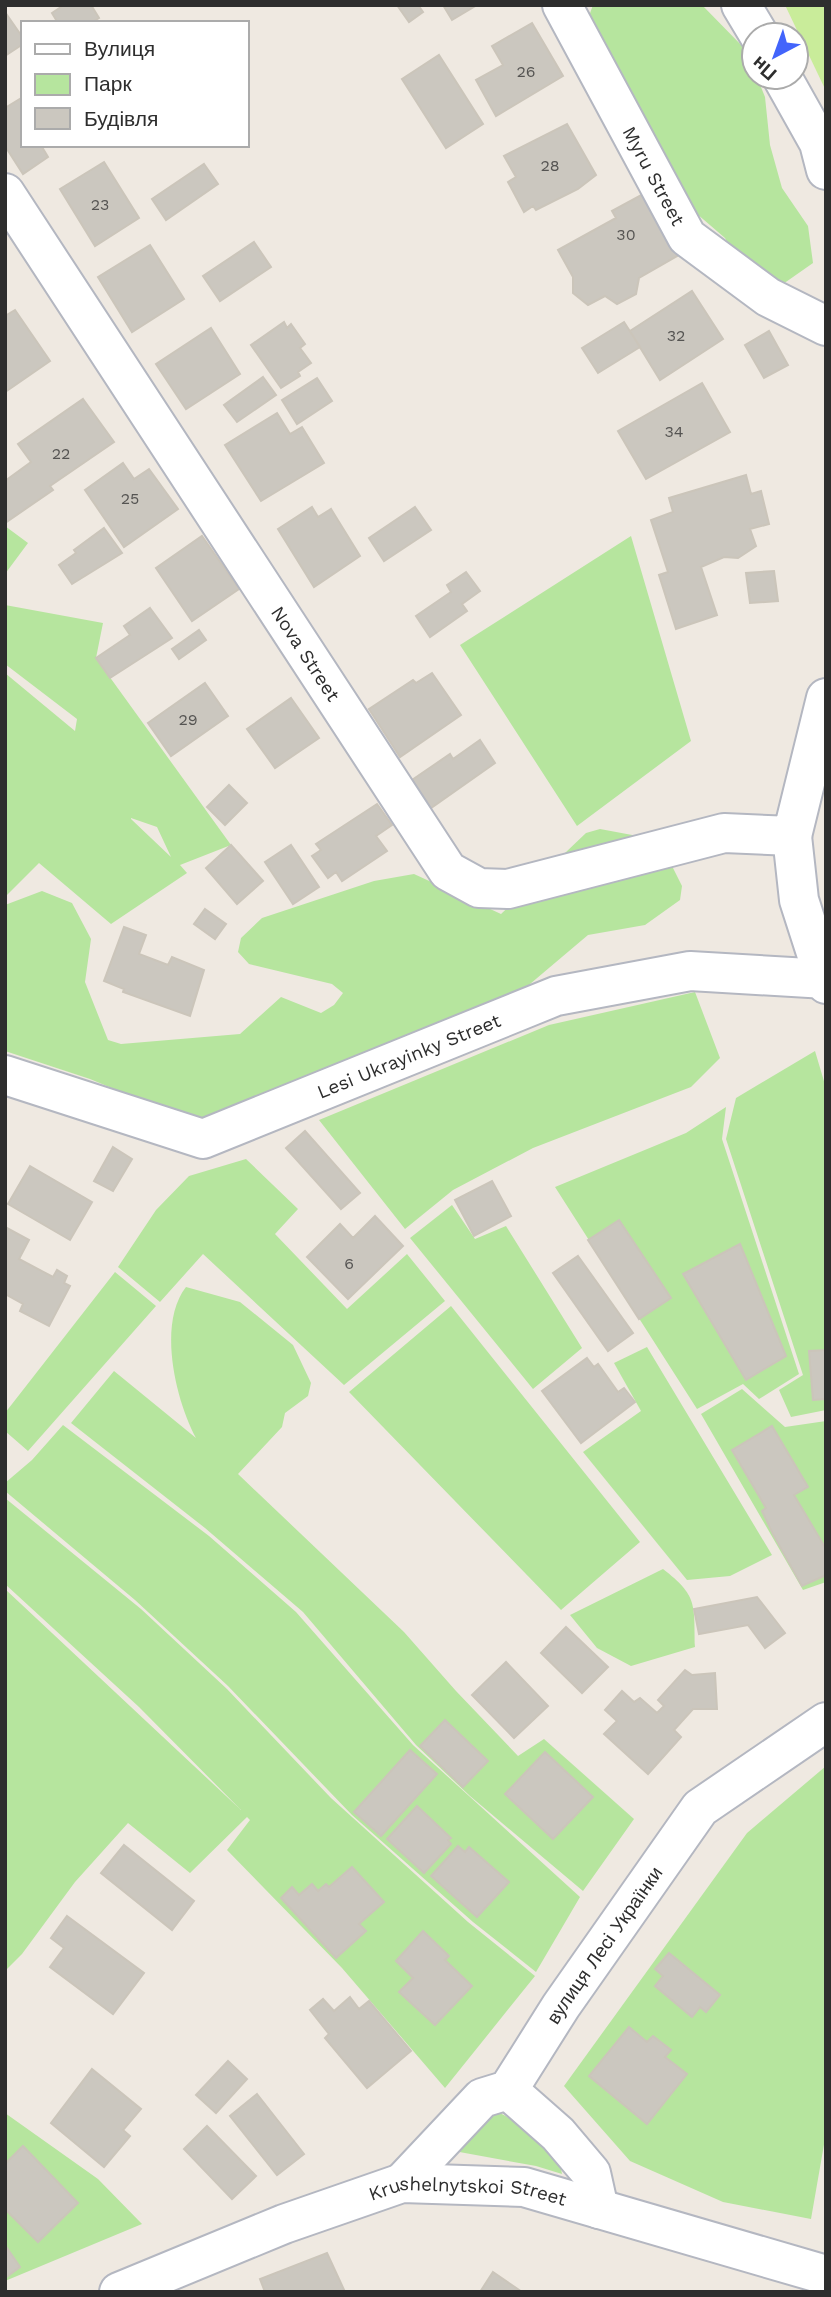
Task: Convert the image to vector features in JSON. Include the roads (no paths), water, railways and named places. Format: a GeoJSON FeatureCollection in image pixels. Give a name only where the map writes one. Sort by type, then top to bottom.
{"type":"FeatureCollection","features":[{"type":"Feature","properties":{"kind":"street","name":"Myru Street"},"geometry":{"type":"LineString","coordinates":[[562,5],[687,237],[768,297],[826,326]]}},
{"type":"Feature","properties":{"kind":"street"},"geometry":{"type":"LineString","coordinates":[[741,5],[750,21]]}},
{"type":"Feature","properties":{"kind":"street"},"geometry":{"type":"LineString","coordinates":[[790,91],[819,143],[826,170]]}},
{"type":"Feature","properties":{"kind":"street","name":"Nova Street"},"geometry":{"type":"LineString","coordinates":[[5,193],[448,871],[479,888],[508,889],[724,833],[792,836]]}},
{"type":"Feature","properties":{"kind":"street"},"geometry":{"type":"LineString","coordinates":[[825,980],[799,900],[792,836],[826,698]]}},
{"type":"Feature","properties":{"kind":"street","name":"Lesi Ukrayinky Street"},"geometry":{"type":"LineString","coordinates":[[5,1075],[203,1139],[556,996],[690,971],[825,980]]}},
{"type":"Feature","properties":{"kind":"street","name":"вулиця Лесі Українки"},"geometry":{"type":"LineString","coordinates":[[508,2090],[561,2006],[700,1808],[826,1722]]}},
{"type":"Feature","properties":{"kind":"street"},"geometry":{"type":"LineString","coordinates":[[402,2183],[482,2098],[508,2090],[558,2134],[591,2173],[599,2208]]}},
{"type":"Feature","properties":{"kind":"street","name":"Krushelnytskoi Street"},"geometry":{"type":"LineString","coordinates":[[119,2292],[284,2224],[402,2183],[524,2187],[599,2208],[780,2277],[826,2275]]}}]}
